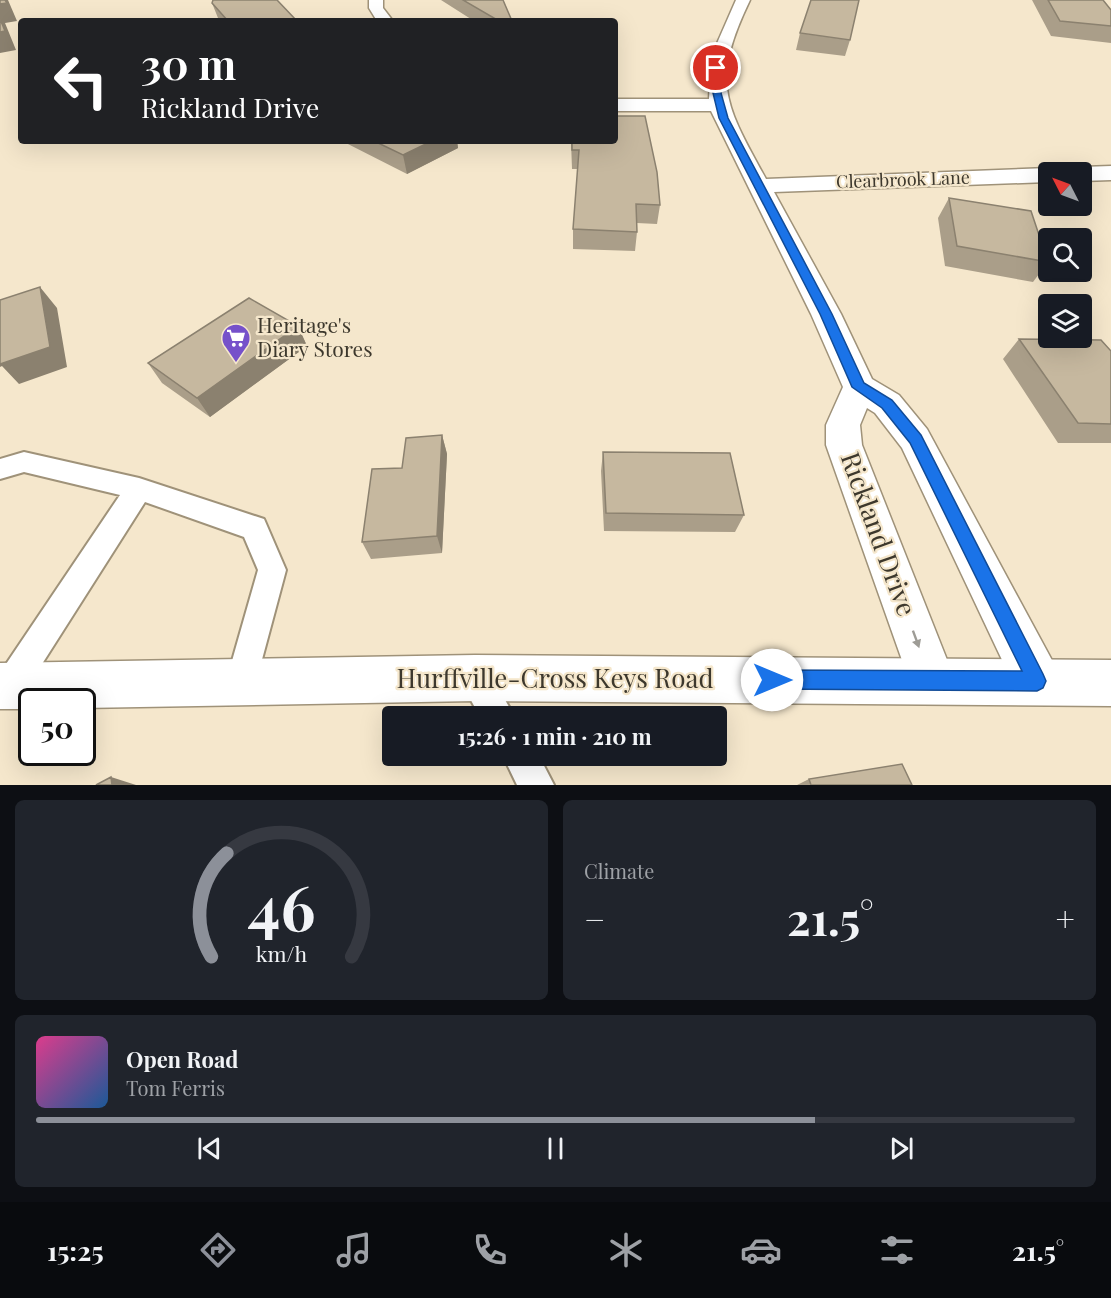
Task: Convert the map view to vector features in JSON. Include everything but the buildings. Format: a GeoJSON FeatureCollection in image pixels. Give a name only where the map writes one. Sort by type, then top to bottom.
{"type":"FeatureCollection","features":[{"type":"Feature","properties":{"kind":"street"},"geometry":{"type":"LineString","coordinates":[[376,0],[376,8],[384,18]]}},
{"type":"Feature","properties":{"kind":"street"},"geometry":{"type":"LineString","coordinates":[[743,0],[720,48],[716,80],[720,105],[758,186],[826,314],[858,387],[887,404],[915,440],[1037,681]]}},
{"type":"Feature","properties":{"kind":"street"},"geometry":{"type":"LineString","coordinates":[[618,105],[720,105]]}},
{"type":"Feature","properties":{"kind":"street"},"geometry":{"type":"LineString","coordinates":[[1092,173],[1111,172]]}},
{"type":"Feature","properties":{"kind":"street","name":"Clearbrook Lane"},"geometry":{"type":"LineString","coordinates":[[758,186],[1038,175]]}},
{"type":"Feature","properties":{"kind":"street","name":"Rickland Drive"},"geometry":{"type":"LineString","coordinates":[[858,387],[843,425],[844,445],[932,680]]}},
{"type":"Feature","properties":{"kind":"street","name":"Hurffville-Cross Keys Road"},"geometry":{"type":"LineString","coordinates":[[5,686],[475,678],[1111,683]]}},
{"type":"Feature","properties":{"kind":"lane"},"geometry":{"type":"LineString","coordinates":[[0,469],[24,462],[139,489],[254,528],[272,570],[242,682]]}},
{"type":"Feature","properties":{"kind":"lane"},"geometry":{"type":"LineString","coordinates":[[5,686],[139,489]]}},
{"type":"Feature","properties":{"kind":"lane"},"geometry":{"type":"LineString","coordinates":[[475,678],[492,706]]}},
{"type":"Feature","properties":{"kind":"lane"},"geometry":{"type":"LineString","coordinates":[[526,766],[536,785]]}},
{"type":"Feature","properties":{"kind":"place","name":"Heritage's Diary Stores"},"geometry":{"type":"Point","coordinates":[236,364]}},
{"type":"Feature","properties":{"kind":"route"},"geometry":{"type":"LineString","coordinates":[[716,68],[717,93],[723,118],[826,314],[858,387],[887,404],[905,424],[915,440],[1037,681],[772,680]]}}]}
